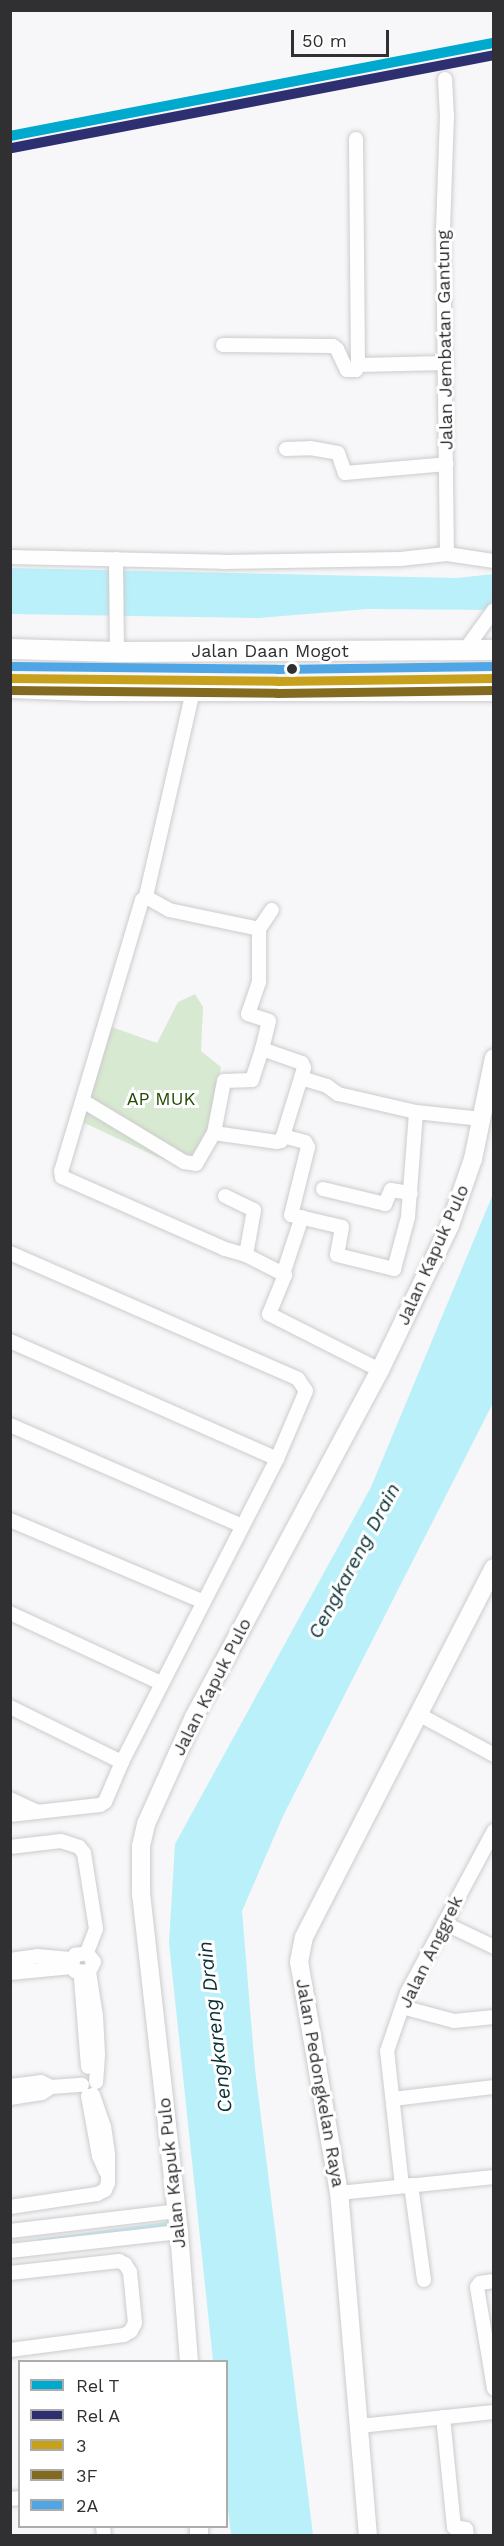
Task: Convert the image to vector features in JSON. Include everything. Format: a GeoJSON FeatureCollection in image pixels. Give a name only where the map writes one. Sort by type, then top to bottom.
{"type":"FeatureCollection","features":[{"type":"Feature","properties":{"kind":"highway","name":"Jalan Daan Mogot"},"geometry":{"type":"LineString","coordinates":[[10,649],[117,652],[494,650]]}},
{"type":"Feature","properties":{"kind":"highway"},"geometry":{"type":"LineString","coordinates":[[10,688],[193,691],[494,691]]}},
{"type":"Feature","properties":{"kind":"main road","name":"Jalan Kapuk Pulo"},"geometry":{"type":"LineString","coordinates":[[189,2360],[177,2211],[141,1895],[141,1846],[146,1824],[194,1717],[380,1370],[450,1225],[464,1192],[494,1058]]}},
{"type":"Feature","properties":{"kind":"main road","name":"Jalan Pedongkelan Raya"},"geometry":{"type":"LineString","coordinates":[[368,2535],[339,2193],[301,1980],[301,1950],[304,1937],[494,1568]]}},
{"type":"Feature","properties":{"kind":"street","name":"Jalan Jembatan Gantung"},"geometry":{"type":"LineString","coordinates":[[445,79],[447,116],[443,230],[447,554]]}},
{"type":"Feature","properties":{"kind":"street"},"geometry":{"type":"LineString","coordinates":[[223,345],[333,346],[337,349],[344,369],[354,370],[358,365],[356,139]]}},
{"type":"Feature","properties":{"kind":"street"},"geometry":{"type":"LineString","coordinates":[[358,365],[446,363]]}},
{"type":"Feature","properties":{"kind":"street"},"geometry":{"type":"LineString","coordinates":[[286,449],[310,448],[338,453],[345,472],[447,464]]}},
{"type":"Feature","properties":{"kind":"street"},"geometry":{"type":"LineString","coordinates":[[10,557],[116,563],[400,559],[447,554],[494,561]]}},
{"type":"Feature","properties":{"kind":"street"},"geometry":{"type":"LineString","coordinates":[[116,563],[117,652]]}},
{"type":"Feature","properties":{"kind":"street"},"geometry":{"type":"LineString","coordinates":[[465,650],[492,612]]}},
{"type":"Feature","properties":{"kind":"street"},"geometry":{"type":"LineString","coordinates":[[193,691],[146,897],[142,900],[61,1171],[62,1177],[225,1249],[246,1255],[283,1274]]}},
{"type":"Feature","properties":{"kind":"street"},"geometry":{"type":"LineString","coordinates":[[146,897],[169,910],[259,929]]}},
{"type":"Feature","properties":{"kind":"street"},"geometry":{"type":"LineString","coordinates":[[83,1101],[184,1162],[196,1164],[214,1133],[224,1081],[252,1080],[262,1048],[269,1021],[248,1014],[259,982],[259,929],[272,910]]}},
{"type":"Feature","properties":{"kind":"street"},"geometry":{"type":"LineString","coordinates":[[214,1133],[281,1141],[303,1065],[262,1048]]}},
{"type":"Feature","properties":{"kind":"street"},"geometry":{"type":"LineString","coordinates":[[301,1078],[327,1086],[338,1094],[416,1112],[482,1119]]}},
{"type":"Feature","properties":{"kind":"street"},"geometry":{"type":"LineString","coordinates":[[283,1136],[305,1142],[308,1145],[291,1214],[342,1227],[337,1254],[394,1269],[404,1236],[411,1193],[416,1112]]}},
{"type":"Feature","properties":{"kind":"street"},"geometry":{"type":"LineString","coordinates":[[322,1189],[385,1204],[391,1190],[411,1193]]}},
{"type":"Feature","properties":{"kind":"street"},"geometry":{"type":"LineString","coordinates":[[225,1196],[254,1210],[246,1255]]}},
{"type":"Feature","properties":{"kind":"street"},"geometry":{"type":"LineString","coordinates":[[302,1217],[269,1314],[380,1370]]}},
{"type":"Feature","properties":{"kind":"street"},"geometry":{"type":"LineString","coordinates":[[10,1253],[303,1383],[306,1396],[277,1459],[161,1683],[105,1802],[100,1805],[10,1815]]}},
{"type":"Feature","properties":{"kind":"street"},"geometry":{"type":"LineString","coordinates":[[10,1341],[277,1459]]}},
{"type":"Feature","properties":{"kind":"street"},"geometry":{"type":"LineString","coordinates":[[10,1425],[242,1526]]}},
{"type":"Feature","properties":{"kind":"street"},"geometry":{"type":"LineString","coordinates":[[10,1520],[202,1601]]}},
{"type":"Feature","properties":{"kind":"street"},"geometry":{"type":"LineString","coordinates":[[10,1613],[161,1683]]}},
{"type":"Feature","properties":{"kind":"street"},"geometry":{"type":"LineString","coordinates":[[10,1707],[122,1762]]}},
{"type":"Feature","properties":{"kind":"street"},"geometry":{"type":"LineString","coordinates":[[418,1714],[494,1755]]}},
{"type":"Feature","properties":{"kind":"street"},"geometry":{"type":"LineString","coordinates":[[10,1799],[38,1812]]}},
{"type":"Feature","properties":{"kind":"street","name":"Jalan Anggrek"},"geometry":{"type":"LineString","coordinates":[[424,2280],[406,2186],[387,2051],[402,2007],[444,1923],[489,1854],[494,1831]]}},
{"type":"Feature","properties":{"kind":"street"},"geometry":{"type":"LineString","coordinates":[[10,1847],[61,1840],[80,1847],[84,1853],[96,1929],[87,1953],[94,1962],[78,1968],[10,1972]]}},
{"type":"Feature","properties":{"kind":"street"},"geometry":{"type":"LineString","coordinates":[[444,1923],[494,1947]]}},
{"type":"Feature","properties":{"kind":"street"},"geometry":{"type":"LineString","coordinates":[[10,1960],[38,1956],[78,1968]]}},
{"type":"Feature","properties":{"kind":"street"},"geometry":{"type":"LineString","coordinates":[[10,2207],[102,2193],[107,2187],[108,2154],[104,2127],[89,2088],[99,2055],[96,2016],[78,1968]]}},
{"type":"Feature","properties":{"kind":"street"},"geometry":{"type":"LineString","coordinates":[[402,2007],[454,2021],[494,2017]]}},
{"type":"Feature","properties":{"kind":"street"},"geometry":{"type":"LineString","coordinates":[[10,2086],[41,2082],[51,2087],[89,2088]]}},
{"type":"Feature","properties":{"kind":"street"},"geometry":{"type":"LineString","coordinates":[[10,2098],[42,2093],[51,2087]]}},
{"type":"Feature","properties":{"kind":"street"},"geometry":{"type":"LineString","coordinates":[[393,2099],[494,2087]]}},
{"type":"Feature","properties":{"kind":"street"},"geometry":{"type":"LineString","coordinates":[[339,2193],[494,2177]]}},
{"type":"Feature","properties":{"kind":"street"},"geometry":{"type":"LineString","coordinates":[[10,2350],[124,2335],[131,2331],[135,2323],[130,2272],[125,2264],[119,2261],[13,2272],[11,2231],[177,2211]]}},
{"type":"Feature","properties":{"kind":"street"},"geometry":{"type":"LineString","coordinates":[[12,2251],[179,2232]]}},
{"type":"Feature","properties":{"kind":"street"},"geometry":{"type":"LineString","coordinates":[[494,2281],[480,2283],[477,2287],[490,2346],[494,2390]]}},
{"type":"Feature","properties":{"kind":"street"},"geometry":{"type":"LineString","coordinates":[[359,2426],[494,2412]]}},
{"type":"Feature","properties":{"kind":"street"},"geometry":{"type":"LineString","coordinates":[[443,2417],[454,2527],[465,2528],[467,2535]]}},
{"type":"Feature","properties":{"kind":"green space","name":"AP MUK"},"geometry":{"type":"Polygon","coordinates":[[[195,994],[203,1007],[201,1051],[221,1067],[209,1135],[194,1169],[155,1156],[78,1120],[106,1025],[157,1043],[178,1002],[195,994]]]}},
{"type":"Feature","properties":{"kind":"water"},"geometry":{"type":"Polygon","coordinates":[[[11,568],[458,578],[493,574],[493,610],[368,609],[258,618],[11,614],[11,568]]]}},
{"type":"Feature","properties":{"kind":"water","name":"Cengkareng Drain"},"geometry":{"type":"Polygon","coordinates":[[[493,1194],[493,1403],[284,1814],[242,1911],[255,2069],[313,2535],[231,2535],[228,2510],[228,2360],[213,2360],[169,1943],[175,1844],[371,1487],[493,1194]]]}},
{"type":"Feature","properties":{"kind":"waterway"},"geometry":{"type":"LineString","coordinates":[[39,2241],[167,2224]]}},
{"type":"Feature","properties":{"kind":"rail line","name":"T"},"geometry":{"type":"LineString","coordinates":[[10,136],[494,43]]}},
{"type":"Feature","properties":{"kind":"rail line","name":"A"},"geometry":{"type":"LineString","coordinates":[[12,148],[494,55]]}},
{"type":"Feature","properties":{"kind":"transit line","name":"2A"},"geometry":{"type":"LineString","coordinates":[[10,666],[277,669],[494,666]]}},
{"type":"Feature","properties":{"kind":"transit line","name":"3"},"geometry":{"type":"LineString","coordinates":[[10,678],[277,681],[494,678]]}},
{"type":"Feature","properties":{"kind":"transit line","name":"3F"},"geometry":{"type":"LineString","coordinates":[[10,690],[277,693],[494,690]]}}]}
